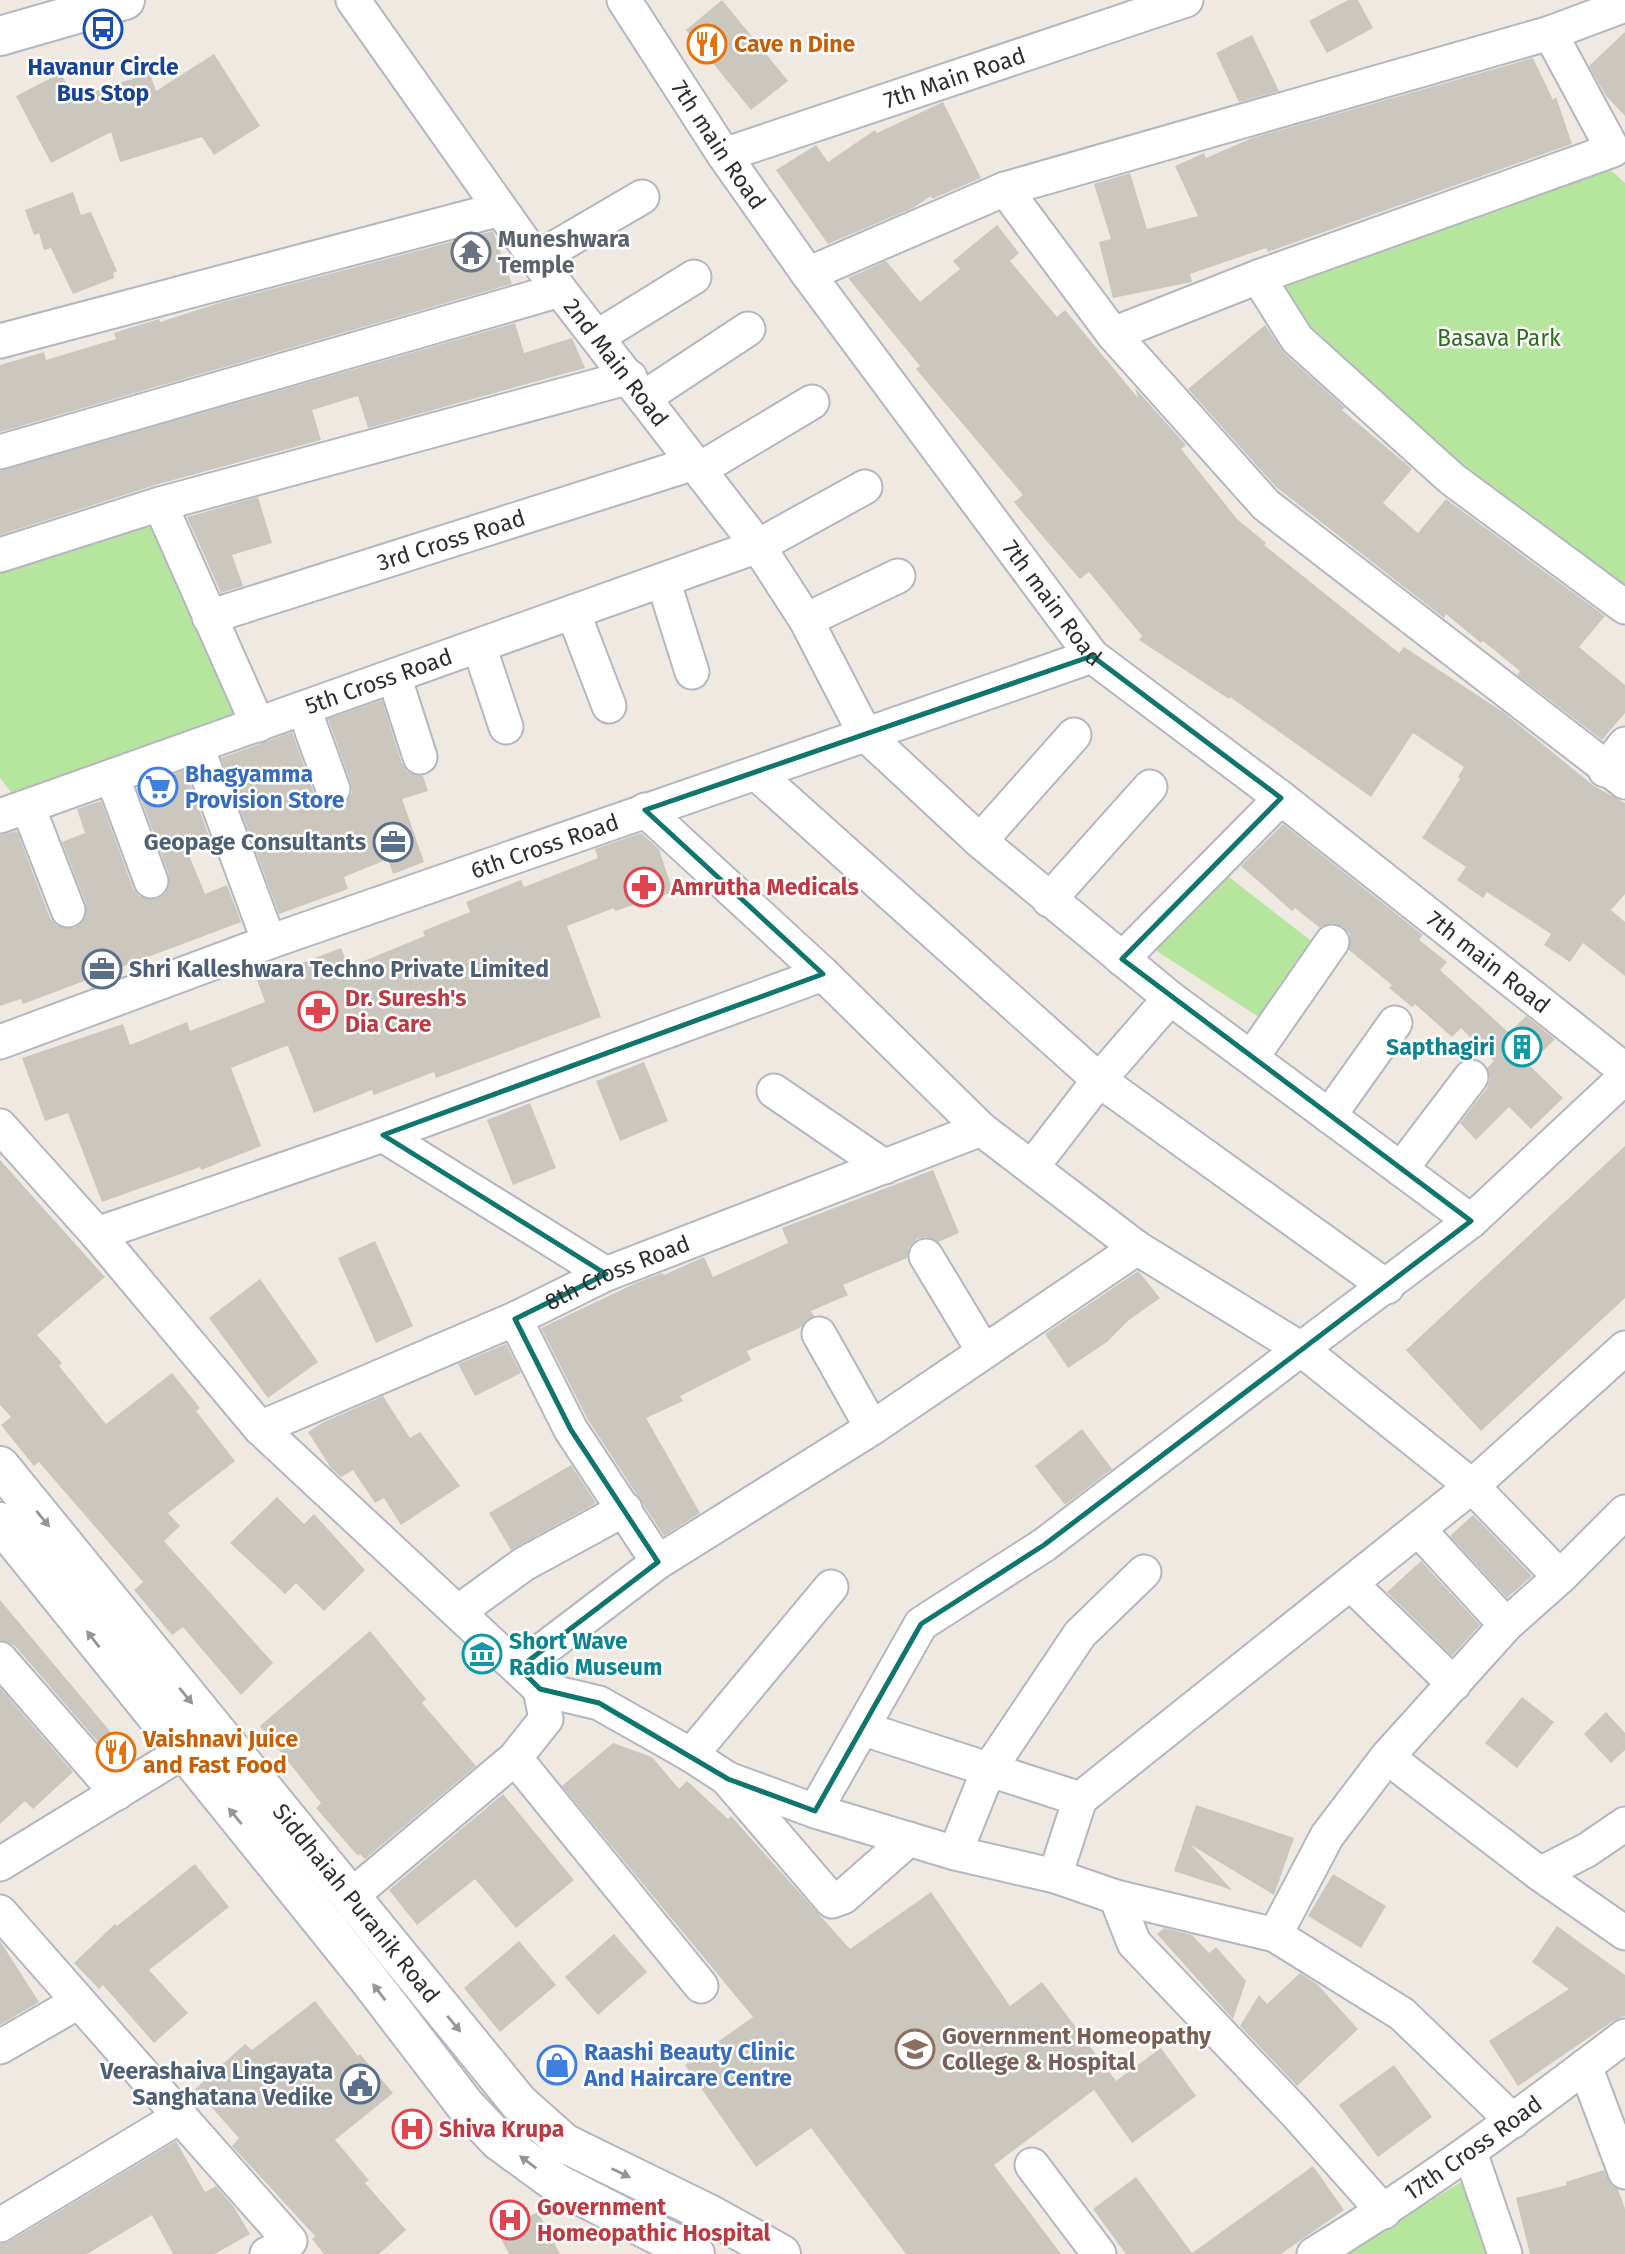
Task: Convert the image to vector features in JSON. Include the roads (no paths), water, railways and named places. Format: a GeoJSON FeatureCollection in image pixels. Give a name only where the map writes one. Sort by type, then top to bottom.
{"type":"FeatureCollection","features":[{"type":"Feature","properties":{"kind":"main road"},"geometry":{"type":"LineString","coordinates":[[0,36],[125,0]]}},
{"type":"Feature","properties":{"kind":"main road","name":"Siddhaiah Puranik Road"},"geometry":{"type":"LineString","coordinates":[[0,1466],[519,2103],[564,2143],[711,2215],[781,2254]]}},
{"type":"Feature","properties":{"kind":"main road","name":"Siddhaiah Puranik Road"},"geometry":{"type":"LineString","coordinates":[[0,1522],[370,1981],[465,2105],[499,2141],[558,2184],[695,2254]]}},
{"type":"Feature","properties":{"kind":"street","name":"2nd Main Road"},"geometry":{"type":"LineString","coordinates":[[354,0],[536,259],[638,387],[758,546],[806,620],[865,734],[980,841],[1170,998],[1471,1221]]}},
{"type":"Feature","properties":{"kind":"street","name":"7th main Road"},"geometry":{"type":"LineString","coordinates":[[624,0],[724,155],[808,274],[1092,656],[1281,798],[1625,1070]]}},
{"type":"Feature","properties":{"kind":"street","name":"7th Main Road"},"geometry":{"type":"LineString","coordinates":[[724,155],[1185,0]]}},
{"type":"Feature","properties":{"kind":"street"},"geometry":{"type":"LineString","coordinates":[[808,274],[1005,189],[1550,33],[1625,5]]}},
{"type":"Feature","properties":{"kind":"street"},"geometry":{"type":"LineString","coordinates":[[1113,334],[1258,277],[1619,155],[1550,33]]}},
{"type":"Feature","properties":{"kind":"street"},"geometry":{"type":"LineString","coordinates":[[1005,189],[1113,334],[1266,505],[1619,765]]}},
{"type":"Feature","properties":{"kind":"street"},"geometry":{"type":"LineString","coordinates":[[536,259],[642,197]]}},
{"type":"Feature","properties":{"kind":"street"},"geometry":{"type":"LineString","coordinates":[[0,341],[500,209]]}},
{"type":"Feature","properties":{"kind":"street"},"geometry":{"type":"LineString","coordinates":[[597,337],[694,277]]}},
{"type":"Feature","properties":{"kind":"street"},"geometry":{"type":"LineString","coordinates":[[1258,277],[1297,339],[1452,479],[1625,607]]}},
{"type":"Feature","properties":{"kind":"street"},"geometry":{"type":"LineString","coordinates":[[0,452],[560,290]]}},
{"type":"Feature","properties":{"kind":"street"},"geometry":{"type":"LineString","coordinates":[[0,555],[160,505],[638,387],[748,328]]}},
{"type":"Feature","properties":{"kind":"street","name":"3rd Cross Road"},"geometry":{"type":"LineString","coordinates":[[209,617],[697,466],[812,402]]}},
{"type":"Feature","properties":{"kind":"street","name":"5th Cross Road"},"geometry":{"type":"LineString","coordinates":[[8,813],[758,546],[865,488]]}},
{"type":"Feature","properties":{"kind":"street"},"geometry":{"type":"LineString","coordinates":[[160,505],[258,725]]}},
{"type":"Feature","properties":{"kind":"street"},"geometry":{"type":"LineString","coordinates":[[806,620],[898,576]]}},
{"type":"Feature","properties":{"kind":"street"},"geometry":{"type":"LineString","coordinates":[[663,580],[692,672]]}},
{"type":"Feature","properties":{"kind":"street"},"geometry":{"type":"LineString","coordinates":[[573,612],[608,706]]}},
{"type":"Feature","properties":{"kind":"street"},"geometry":{"type":"LineString","coordinates":[[479,646],[506,727]]}},
{"type":"Feature","properties":{"kind":"street","name":"6th Cross Road"},"geometry":{"type":"LineString","coordinates":[[0,1042],[270,942],[1092,656]]}},
{"type":"Feature","properties":{"kind":"street"},"geometry":{"type":"LineString","coordinates":[[394,676],[420,757]]}},
{"type":"Feature","properties":{"kind":"street"},"geometry":{"type":"LineString","coordinates":[[304,709],[333,789]]}},
{"type":"Feature","properties":{"kind":"street"},"geometry":{"type":"LineString","coordinates":[[980,841],[1074,735]]}},
{"type":"Feature","properties":{"kind":"street"},"geometry":{"type":"LineString","coordinates":[[197,747],[270,942]]}},
{"type":"Feature","properties":{"kind":"street"},"geometry":{"type":"LineString","coordinates":[[757,774],[1099,1080],[1387,1287]]}},
{"type":"Feature","properties":{"kind":"street"},"geometry":{"type":"LineString","coordinates":[[112,776],[151,881]]}},
{"type":"Feature","properties":{"kind":"street"},"geometry":{"type":"LineString","coordinates":[[1049,900],[1150,788]]}},
{"type":"Feature","properties":{"kind":"street"},"geometry":{"type":"LineString","coordinates":[[1122,959],[1281,798]]}},
{"type":"Feature","properties":{"kind":"street"},"geometry":{"type":"LineString","coordinates":[[645,810],[823,974],[981,1129],[1137,1248],[1300,1349],[1472,1486],[1560,1577]]}},
{"type":"Feature","properties":{"kind":"street"},"geometry":{"type":"LineString","coordinates":[[8,813],[68,910]]}},
{"type":"Feature","properties":{"kind":"street"},"geometry":{"type":"LineString","coordinates":[[1252,1057],[1332,942]]}},
{"type":"Feature","properties":{"kind":"street"},"geometry":{"type":"LineString","coordinates":[[97,1234],[383,1135],[823,974]]}},
{"type":"Feature","properties":{"kind":"street"},"geometry":{"type":"LineString","coordinates":[[1032,1167],[1099,1080],[1170,998]]}},
{"type":"Feature","properties":{"kind":"street"},"geometry":{"type":"LineString","coordinates":[[1329,1116],[1395,1023]]}},
{"type":"Feature","properties":{"kind":"street"},"geometry":{"type":"LineString","coordinates":[[1401,1169],[1471,1077]]}},
{"type":"Feature","properties":{"kind":"street"},"geometry":{"type":"LineString","coordinates":[[815,1811],[921,1624],[1044,1545],[1300,1349],[1387,1287],[1471,1221],[1625,1077]]}},
{"type":"Feature","properties":{"kind":"street"},"geometry":{"type":"LineString","coordinates":[[774,1091],[885,1167]]}},
{"type":"Feature","properties":{"kind":"street"},"geometry":{"type":"LineString","coordinates":[[0,1126],[97,1234],[260,1428],[530,1678],[599,1703],[728,1779],[815,1811],[955,1853],[1055,1876],[1116,1896],[1275,1935],[1402,2014],[1513,2121]]}},
{"type":"Feature","properties":{"kind":"street","name":"8th Cross Road"},"geometry":{"type":"LineString","coordinates":[[260,1428],[515,1319],[606,1274],[981,1129]]}},
{"type":"Feature","properties":{"kind":"street"},"geometry":{"type":"LineString","coordinates":[[383,1135],[606,1274]]}},
{"type":"Feature","properties":{"kind":"street"},"geometry":{"type":"LineString","coordinates":[[530,1678],[658,1562],[872,1428],[1137,1248]]}},
{"type":"Feature","properties":{"kind":"street"},"geometry":{"type":"LineString","coordinates":[[926,1256],[984,1352]]}},
{"type":"Feature","properties":{"kind":"street"},"geometry":{"type":"LineString","coordinates":[[515,1319],[571,1430],[658,1562]]}},
{"type":"Feature","properties":{"kind":"street"},"geometry":{"type":"LineString","coordinates":[[819,1334],[872,1428]]}},
{"type":"Feature","properties":{"kind":"street"},"geometry":{"type":"LineString","coordinates":[[1055,1876],[1080,1799],[1419,1530],[1472,1486],[1625,1348]]}},
{"type":"Feature","properties":{"kind":"street"},"geometry":{"type":"LineString","coordinates":[[458,1612],[524,1564],[625,1509]]}},
{"type":"Feature","properties":{"kind":"street"},"geometry":{"type":"LineString","coordinates":[[1275,1935],[1327,1836],[1387,1757],[1506,1625],[1560,1577],[1625,1512]]}},
{"type":"Feature","properties":{"kind":"street"},"geometry":{"type":"LineString","coordinates":[[1419,1530],[1506,1625]]}},
{"type":"Feature","properties":{"kind":"street"},"geometry":{"type":"LineString","coordinates":[[955,1853],[988,1771],[1080,1634],[1144,1572]]}},
{"type":"Feature","properties":{"kind":"street"},"geometry":{"type":"LineString","coordinates":[[1351,1584],[1454,1685]]}},
{"type":"Feature","properties":{"kind":"street"},"geometry":{"type":"LineString","coordinates":[[691,1755],[831,1587]]}},
{"type":"Feature","properties":{"kind":"street"},"geometry":{"type":"LineString","coordinates":[[0,1659],[117,1793]]}},
{"type":"Feature","properties":{"kind":"street"},"geometry":{"type":"LineString","coordinates":[[350,1897],[515,1758],[546,1719],[530,1678]]}},
{"type":"Feature","properties":{"kind":"street"},"geometry":{"type":"LineString","coordinates":[[0,1864],[183,1752],[212,1729]]}},
{"type":"Feature","properties":{"kind":"street"},"geometry":{"type":"LineString","coordinates":[[863,1729],[1080,1799]]}},
{"type":"Feature","properties":{"kind":"street"},"geometry":{"type":"LineString","coordinates":[[1387,1757],[1540,1874],[1625,1933]]}},
{"type":"Feature","properties":{"kind":"street"},"geometry":{"type":"LineString","coordinates":[[515,1758],[701,1986]]}},
{"type":"Feature","properties":{"kind":"street"},"geometry":{"type":"LineString","coordinates":[[728,1779],[832,1901],[843,1897],[909,1839]]}},
{"type":"Feature","properties":{"kind":"street"},"geometry":{"type":"LineString","coordinates":[[1540,1874],[1587,1850],[1625,1824]]}},
{"type":"Feature","properties":{"kind":"street"},"geometry":{"type":"LineString","coordinates":[[1116,1896],[1134,1943],[1296,2113],[1384,2212]]}},
{"type":"Feature","properties":{"kind":"street"},"geometry":{"type":"LineString","coordinates":[[0,1912],[290,2241],[267,2254]]}},
{"type":"Feature","properties":{"kind":"street"},"geometry":{"type":"LineString","coordinates":[[0,2047],[78,2002]]}},
{"type":"Feature","properties":{"kind":"street","name":"17th Cross Road"},"geometry":{"type":"LineString","coordinates":[[1314,2254],[1384,2212],[1470,2152],[1625,2035]]}},
{"type":"Feature","properties":{"kind":"street"},"geometry":{"type":"LineString","coordinates":[[1585,2066],[1625,2172]]}},
{"type":"Feature","properties":{"kind":"street"},"geometry":{"type":"LineString","coordinates":[[0,2225],[180,2117]]}},
{"type":"Feature","properties":{"kind":"street"},"geometry":{"type":"LineString","coordinates":[[1470,2152],[1505,2254]]}},
{"type":"Feature","properties":{"kind":"street"},"geometry":{"type":"LineString","coordinates":[[1032,2165],[1100,2254]]}},
{"type":"Feature","properties":{"kind":"place","name":"Havanur Circle Bus Stop"},"geometry":{"type":"Point","coordinates":[103,29]}},
{"type":"Feature","properties":{"kind":"place","name":"Cave n Dine"},"geometry":{"type":"Point","coordinates":[707,44]}},
{"type":"Feature","properties":{"kind":"place","name":"Muneshwara Temple"},"geometry":{"type":"Point","coordinates":[471,252]}},
{"type":"Feature","properties":{"kind":"place","name":"Bhagyamma Provision Store"},"geometry":{"type":"Point","coordinates":[158,787]}},
{"type":"Feature","properties":{"kind":"place","name":"Geopage Consultants"},"geometry":{"type":"Point","coordinates":[393,842]}},
{"type":"Feature","properties":{"kind":"place","name":"Amrutha Medicals"},"geometry":{"type":"Point","coordinates":[644,887]}},
{"type":"Feature","properties":{"kind":"place","name":"Shri Kalleshwara Techno Private Limited"},"geometry":{"type":"Point","coordinates":[102,969]}},
{"type":"Feature","properties":{"kind":"place","name":"Dr. Suresh's Dia Care"},"geometry":{"type":"Point","coordinates":[318,1011]}},
{"type":"Feature","properties":{"kind":"place","name":"Sapthagiri"},"geometry":{"type":"Point","coordinates":[1522,1047]}},
{"type":"Feature","properties":{"kind":"place","name":"Short Wave Radio Museum"},"geometry":{"type":"Point","coordinates":[482,1654]}},
{"type":"Feature","properties":{"kind":"place","name":"Vaishnavi Juice and Fast Food"},"geometry":{"type":"Point","coordinates":[116,1752]}},
{"type":"Feature","properties":{"kind":"place","name":"Government Homeopathy College & Hospital"},"geometry":{"type":"Point","coordinates":[915,2049]}},
{"type":"Feature","properties":{"kind":"place","name":"Raashi Beauty Clinic And Haircare Centre"},"geometry":{"type":"Point","coordinates":[557,2065]}},
{"type":"Feature","properties":{"kind":"place","name":"Veerashaiva Lingayata Sanghatana Vedike"},"geometry":{"type":"Point","coordinates":[360,2084]}},
{"type":"Feature","properties":{"kind":"place","name":"Shiva Krupa"},"geometry":{"type":"Point","coordinates":[412,2129]}},
{"type":"Feature","properties":{"kind":"place","name":"Government Homeopathic Hospital"},"geometry":{"type":"Point","coordinates":[510,2220]}},
{"type":"Feature","properties":{"kind":"park label","name":"Basava Park"},"geometry":{"type":"Point","coordinates":[1499,338]}}]}
